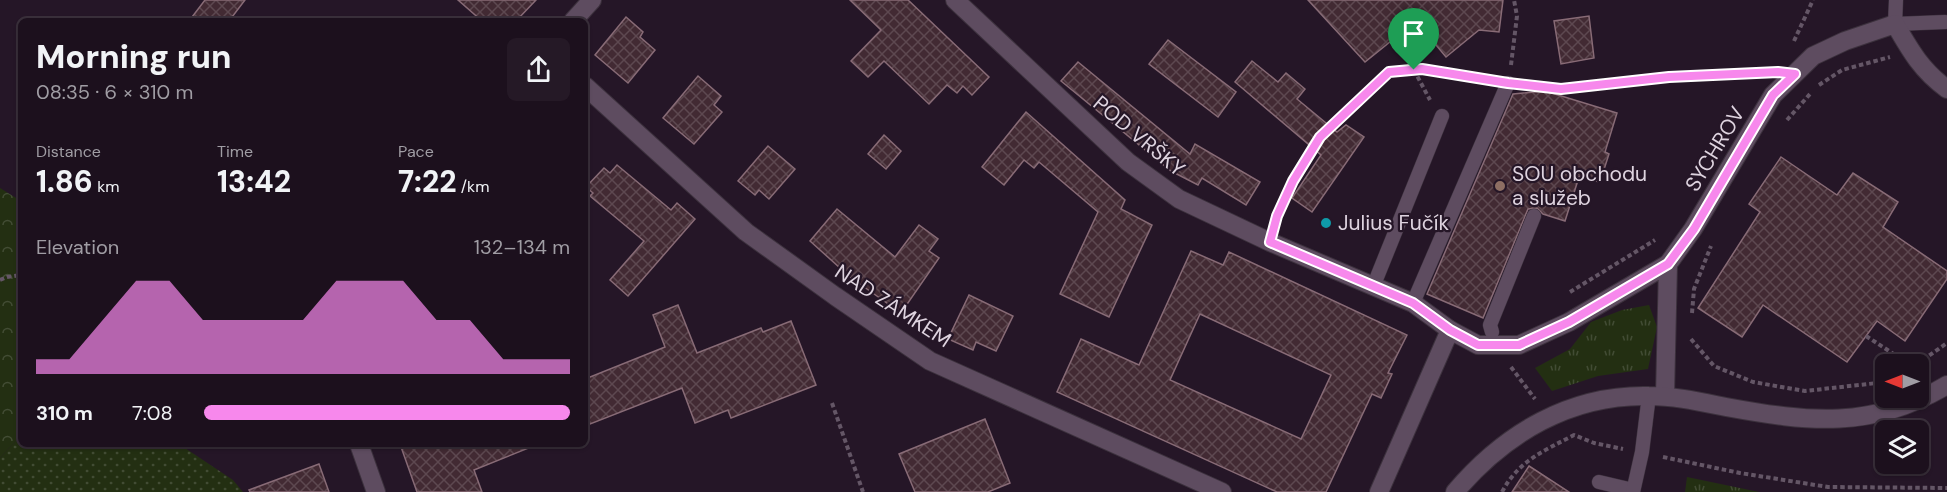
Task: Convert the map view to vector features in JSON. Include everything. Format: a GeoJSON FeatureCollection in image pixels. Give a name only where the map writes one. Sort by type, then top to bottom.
{"type":"FeatureCollection","features":[{"type":"Feature","properties":{"kind":"street"},"geometry":{"type":"LineString","coordinates":[[576,18],[592,0]]}},
{"type":"Feature","properties":{"kind":"street","name":"POD VRŠKY"},"geometry":{"type":"LineString","coordinates":[[955,0],[1128,162],[1179,199],[1270,242],[1413,303],[1450,330],[1478,345],[1493,339]]}},
{"type":"Feature","properties":{"kind":"street"},"geometry":{"type":"LineString","coordinates":[[1895,24],[1917,61],[1947,89]]}},
{"type":"Feature","properties":{"kind":"street","name":"SYCHROV"},"geometry":{"type":"LineString","coordinates":[[1493,339],[1519,345],[1559,327],[1668,264],[1694,229],[1773,95],[1813,56],[1845,41],[1895,24]]}},
{"type":"Feature","properties":{"kind":"street","name":"NAD ZÁMKEM"},"geometry":{"type":"LineString","coordinates":[[588,89],[746,232],[930,361],[1222,492]]}},
{"type":"Feature","properties":{"kind":"street"},"geometry":{"type":"LineString","coordinates":[[1657,396],[1668,264]]}},
{"type":"Feature","properties":{"kind":"street"},"geometry":{"type":"LineString","coordinates":[[1379,492],[1450,330]]}},
{"type":"Feature","properties":{"kind":"street"},"geometry":{"type":"LineString","coordinates":[[1455,492],[1498,450],[1535,424],[1567,408],[1609,398],[1657,396],[1785,418],[1826,420],[1857,417],[1896,409],[1947,385]]}},
{"type":"Feature","properties":{"kind":"street"},"geometry":{"type":"LineString","coordinates":[[360,447],[376,492]]}},
{"type":"Feature","properties":{"kind":"lane"},"geometry":{"type":"LineString","coordinates":[[1896,0],[1895,24],[1945,22]]}},
{"type":"Feature","properties":{"kind":"lane"},"geometry":{"type":"LineString","coordinates":[[1413,303],[1508,83]]}},
{"type":"Feature","properties":{"kind":"lane"},"geometry":{"type":"LineString","coordinates":[[1373,287],[1442,116]]}},
{"type":"Feature","properties":{"kind":"lane"},"geometry":{"type":"LineString","coordinates":[[1493,339],[1490,325],[1534,216]]}},
{"type":"Feature","properties":{"kind":"lane"},"geometry":{"type":"LineString","coordinates":[[1599,482],[1633,491],[1657,396]]}},
{"type":"Feature","properties":{"kind":"path"},"geometry":{"type":"LineString","coordinates":[[1511,69],[1517,16],[1514,0]]}},
{"type":"Feature","properties":{"kind":"path"},"geometry":{"type":"LineString","coordinates":[[1793,41],[1813,0]]}},
{"type":"Feature","properties":{"kind":"path"},"geometry":{"type":"LineString","coordinates":[[1787,121],[1817,86],[1842,70],[1911,52]]}},
{"type":"Feature","properties":{"kind":"path"},"geometry":{"type":"LineString","coordinates":[[1270,242],[1277,216],[1293,181],[1320,137],[1389,72],[1422,69],[1561,89],[1669,77],[1778,72],[1795,74]]}},
{"type":"Feature","properties":{"kind":"path"},"geometry":{"type":"LineString","coordinates":[[1414,70],[1432,103]]}},
{"type":"Feature","properties":{"kind":"path"},"geometry":{"type":"LineString","coordinates":[[1567,294],[1661,236]]}},
{"type":"Feature","properties":{"kind":"path"},"geometry":{"type":"LineString","coordinates":[[1692,320],[1694,289],[1714,239]]}},
{"type":"Feature","properties":{"kind":"path"},"geometry":{"type":"LineString","coordinates":[[0,280],[18,276]]}},
{"type":"Feature","properties":{"kind":"path"},"geometry":{"type":"LineString","coordinates":[[1691,330],[1691,340],[1714,366],[1753,382],[1805,391],[1875,383]]}},
{"type":"Feature","properties":{"kind":"path"},"geometry":{"type":"LineString","coordinates":[[1866,336],[1894,354]]}},
{"type":"Feature","properties":{"kind":"path"},"geometry":{"type":"LineString","coordinates":[[1929,356],[1947,343]]}},
{"type":"Feature","properties":{"kind":"path"},"geometry":{"type":"LineString","coordinates":[[1510,366],[1536,400]]}},
{"type":"Feature","properties":{"kind":"path"},"geometry":{"type":"LineString","coordinates":[[832,403],[863,492]]}},
{"type":"Feature","properties":{"kind":"path"},"geometry":{"type":"LineString","coordinates":[[1502,492],[1520,466],[1574,435],[1594,443],[1740,473],[1828,487],[1947,488]]}},
{"type":"Feature","properties":{"kind":"green space"},"geometry":{"type":"Polygon","coordinates":[[[0,188],[18,199],[18,438],[0,458],[0,188]]]}},
{"type":"Feature","properties":{"kind":"green space"},"geometry":{"type":"Polygon","coordinates":[[[1649,305],[1657,327],[1648,369],[1598,376],[1552,391],[1535,368],[1570,349],[1591,322],[1622,310],[1649,305]]]}},
{"type":"Feature","properties":{"kind":"green space"},"geometry":{"type":"Polygon","coordinates":[[[18,438],[18,447],[184,447],[233,480],[243,492],[0,492],[0,458],[18,438]]]}},
{"type":"Feature","properties":{"kind":"green space"},"geometry":{"type":"Polygon","coordinates":[[[1687,477],[1759,492],[1685,492],[1687,477]]]}},
{"type":"Feature","properties":{"kind":"building"},"geometry":{"type":"Polygon","coordinates":[[[205,0],[245,0],[231,18],[191,18],[205,0]]]}},
{"type":"Feature","properties":{"kind":"building"},"geometry":{"type":"Polygon","coordinates":[[[458,0],[536,0],[519,18],[479,18],[458,0]]]}},
{"type":"Feature","properties":{"kind":"building"},"geometry":{"type":"Polygon","coordinates":[[[850,0],[908,0],[989,77],[972,95],[963,86],[957,93],[947,85],[929,104],[884,61],[868,77],[851,61],[881,30],[850,0]]]}},
{"type":"Feature","properties":{"kind":"building"},"geometry":{"type":"Polygon","coordinates":[[[1308,0],[1503,0],[1499,32],[1479,30],[1446,57],[1416,21],[1365,62],[1308,0]]]}},
{"type":"Feature","properties":{"kind":"building"},"geometry":{"type":"Polygon","coordinates":[[[1589,16],[1594,58],[1561,64],[1554,21],[1589,16]]]}},
{"type":"Feature","properties":{"kind":"building"},"geometry":{"type":"Polygon","coordinates":[[[626,17],[643,32],[640,37],[655,50],[628,83],[595,55],[626,17]]]}},
{"type":"Feature","properties":{"kind":"building"},"geometry":{"type":"Polygon","coordinates":[[[1168,40],[1236,92],[1218,117],[1149,64],[1168,40]]]}},
{"type":"Feature","properties":{"kind":"building"},"geometry":{"type":"Polygon","coordinates":[[[1252,61],[1278,82],[1286,73],[1305,89],[1297,99],[1337,132],[1346,125],[1364,137],[1312,212],[1292,198],[1321,155],[1235,82],[1252,61]]]}},
{"type":"Feature","properties":{"kind":"building"},"geometry":{"type":"Polygon","coordinates":[[[1078,62],[1190,154],[1195,144],[1260,182],[1246,205],[1202,178],[1198,185],[1171,171],[1061,81],[1078,62]]]}},
{"type":"Feature","properties":{"kind":"building"},"geometry":{"type":"Polygon","coordinates":[[[698,76],[721,96],[714,105],[722,112],[694,144],[663,118],[698,76]]]}},
{"type":"Feature","properties":{"kind":"building","name":"SOU obchodu a služeb"},"geometry":{"type":"Polygon","coordinates":[[[1545,91],[1617,113],[1605,152],[1609,154],[1600,182],[1579,177],[1565,221],[1543,214],[1537,208],[1528,209],[1483,318],[1427,294],[1513,94],[1545,91]]]}},
{"type":"Feature","properties":{"kind":"building"},"geometry":{"type":"Polygon","coordinates":[[[1026,112],[1125,200],[1121,209],[1152,225],[1109,317],[1060,294],[1098,212],[1039,162],[1034,168],[1024,160],[1004,185],[982,167],[1026,112]]]}},
{"type":"Feature","properties":{"kind":"building"},"geometry":{"type":"Polygon","coordinates":[[[884,135],[901,151],[886,169],[868,154],[884,135]]]}},
{"type":"Feature","properties":{"kind":"building"},"geometry":{"type":"Polygon","coordinates":[[[768,146],[795,169],[769,199],[759,190],[755,195],[738,181],[768,146]]]}},
{"type":"Feature","properties":{"kind":"building"},"geometry":{"type":"Polygon","coordinates":[[[1781,157],[1837,195],[1853,173],[1898,202],[1883,227],[1947,271],[1947,279],[1905,341],[1877,321],[1847,362],[1763,305],[1742,337],[1698,308],[1760,212],[1749,204],[1781,157]]]}},
{"type":"Feature","properties":{"kind":"building"},"geometry":{"type":"Polygon","coordinates":[[[617,165],[671,210],[677,203],[695,219],[628,296],[610,280],[644,241],[590,196],[593,193],[588,189],[588,185],[604,168],[610,173],[617,165]]]}},
{"type":"Feature","properties":{"kind":"building"},"geometry":{"type":"Polygon","coordinates":[[[837,209],[895,257],[919,225],[938,239],[929,251],[939,258],[901,313],[850,277],[810,241],[837,209]]]}},
{"type":"Feature","properties":{"kind":"building"},"geometry":{"type":"Polygon","coordinates":[[[1191,251],[1223,265],[1229,252],[1407,335],[1388,373],[1392,374],[1381,398],[1372,394],[1326,492],[1277,492],[1057,392],[1081,339],[1139,365],[1191,251]],[[1200,314],[1170,380],[1301,439],[1331,375],[1200,314]]]}},
{"type":"Feature","properties":{"kind":"building"},"geometry":{"type":"Polygon","coordinates":[[[969,295],[1013,316],[996,351],[976,342],[973,350],[948,339],[969,295]]]}},
{"type":"Feature","properties":{"kind":"building"},"geometry":{"type":"Polygon","coordinates":[[[678,305],[697,353],[761,328],[763,332],[791,321],[816,385],[731,418],[728,410],[695,423],[682,388],[588,425],[588,378],[665,347],[653,315],[678,305]]]}},
{"type":"Feature","properties":{"kind":"building"},"geometry":{"type":"Polygon","coordinates":[[[985,419],[1010,483],[988,492],[915,492],[899,454],[985,419]]]}},
{"type":"Feature","properties":{"kind":"building"},"geometry":{"type":"Polygon","coordinates":[[[401,447],[531,447],[474,470],[482,492],[417,492],[401,447]]]}},
{"type":"Feature","properties":{"kind":"building"},"geometry":{"type":"Polygon","coordinates":[[[319,464],[329,492],[250,492],[249,490],[319,464]]]}},
{"type":"Feature","properties":{"kind":"building"},"geometry":{"type":"Polygon","coordinates":[[[1529,466],[1569,492],[1512,492],[1529,466]]]}},
{"type":"Feature","properties":{"kind":"place","name":"SOU obchodu a služeb"},"geometry":{"type":"Point","coordinates":[1500,186]}},
{"type":"Feature","properties":{"kind":"place","name":"Julius Fučík"},"geometry":{"type":"Point","coordinates":[1326,223]}},
{"type":"Feature","properties":{"kind":"route"},"geometry":{"type":"LineString","coordinates":[[1422,69],[1561,89],[1669,77],[1778,72],[1795,74],[1773,95],[1694,229],[1668,264],[1569,322],[1519,345],[1494,346],[1478,345],[1450,330],[1413,303],[1270,242],[1277,216],[1293,181],[1320,137],[1389,72],[1414,70],[1422,69]]}}]}
